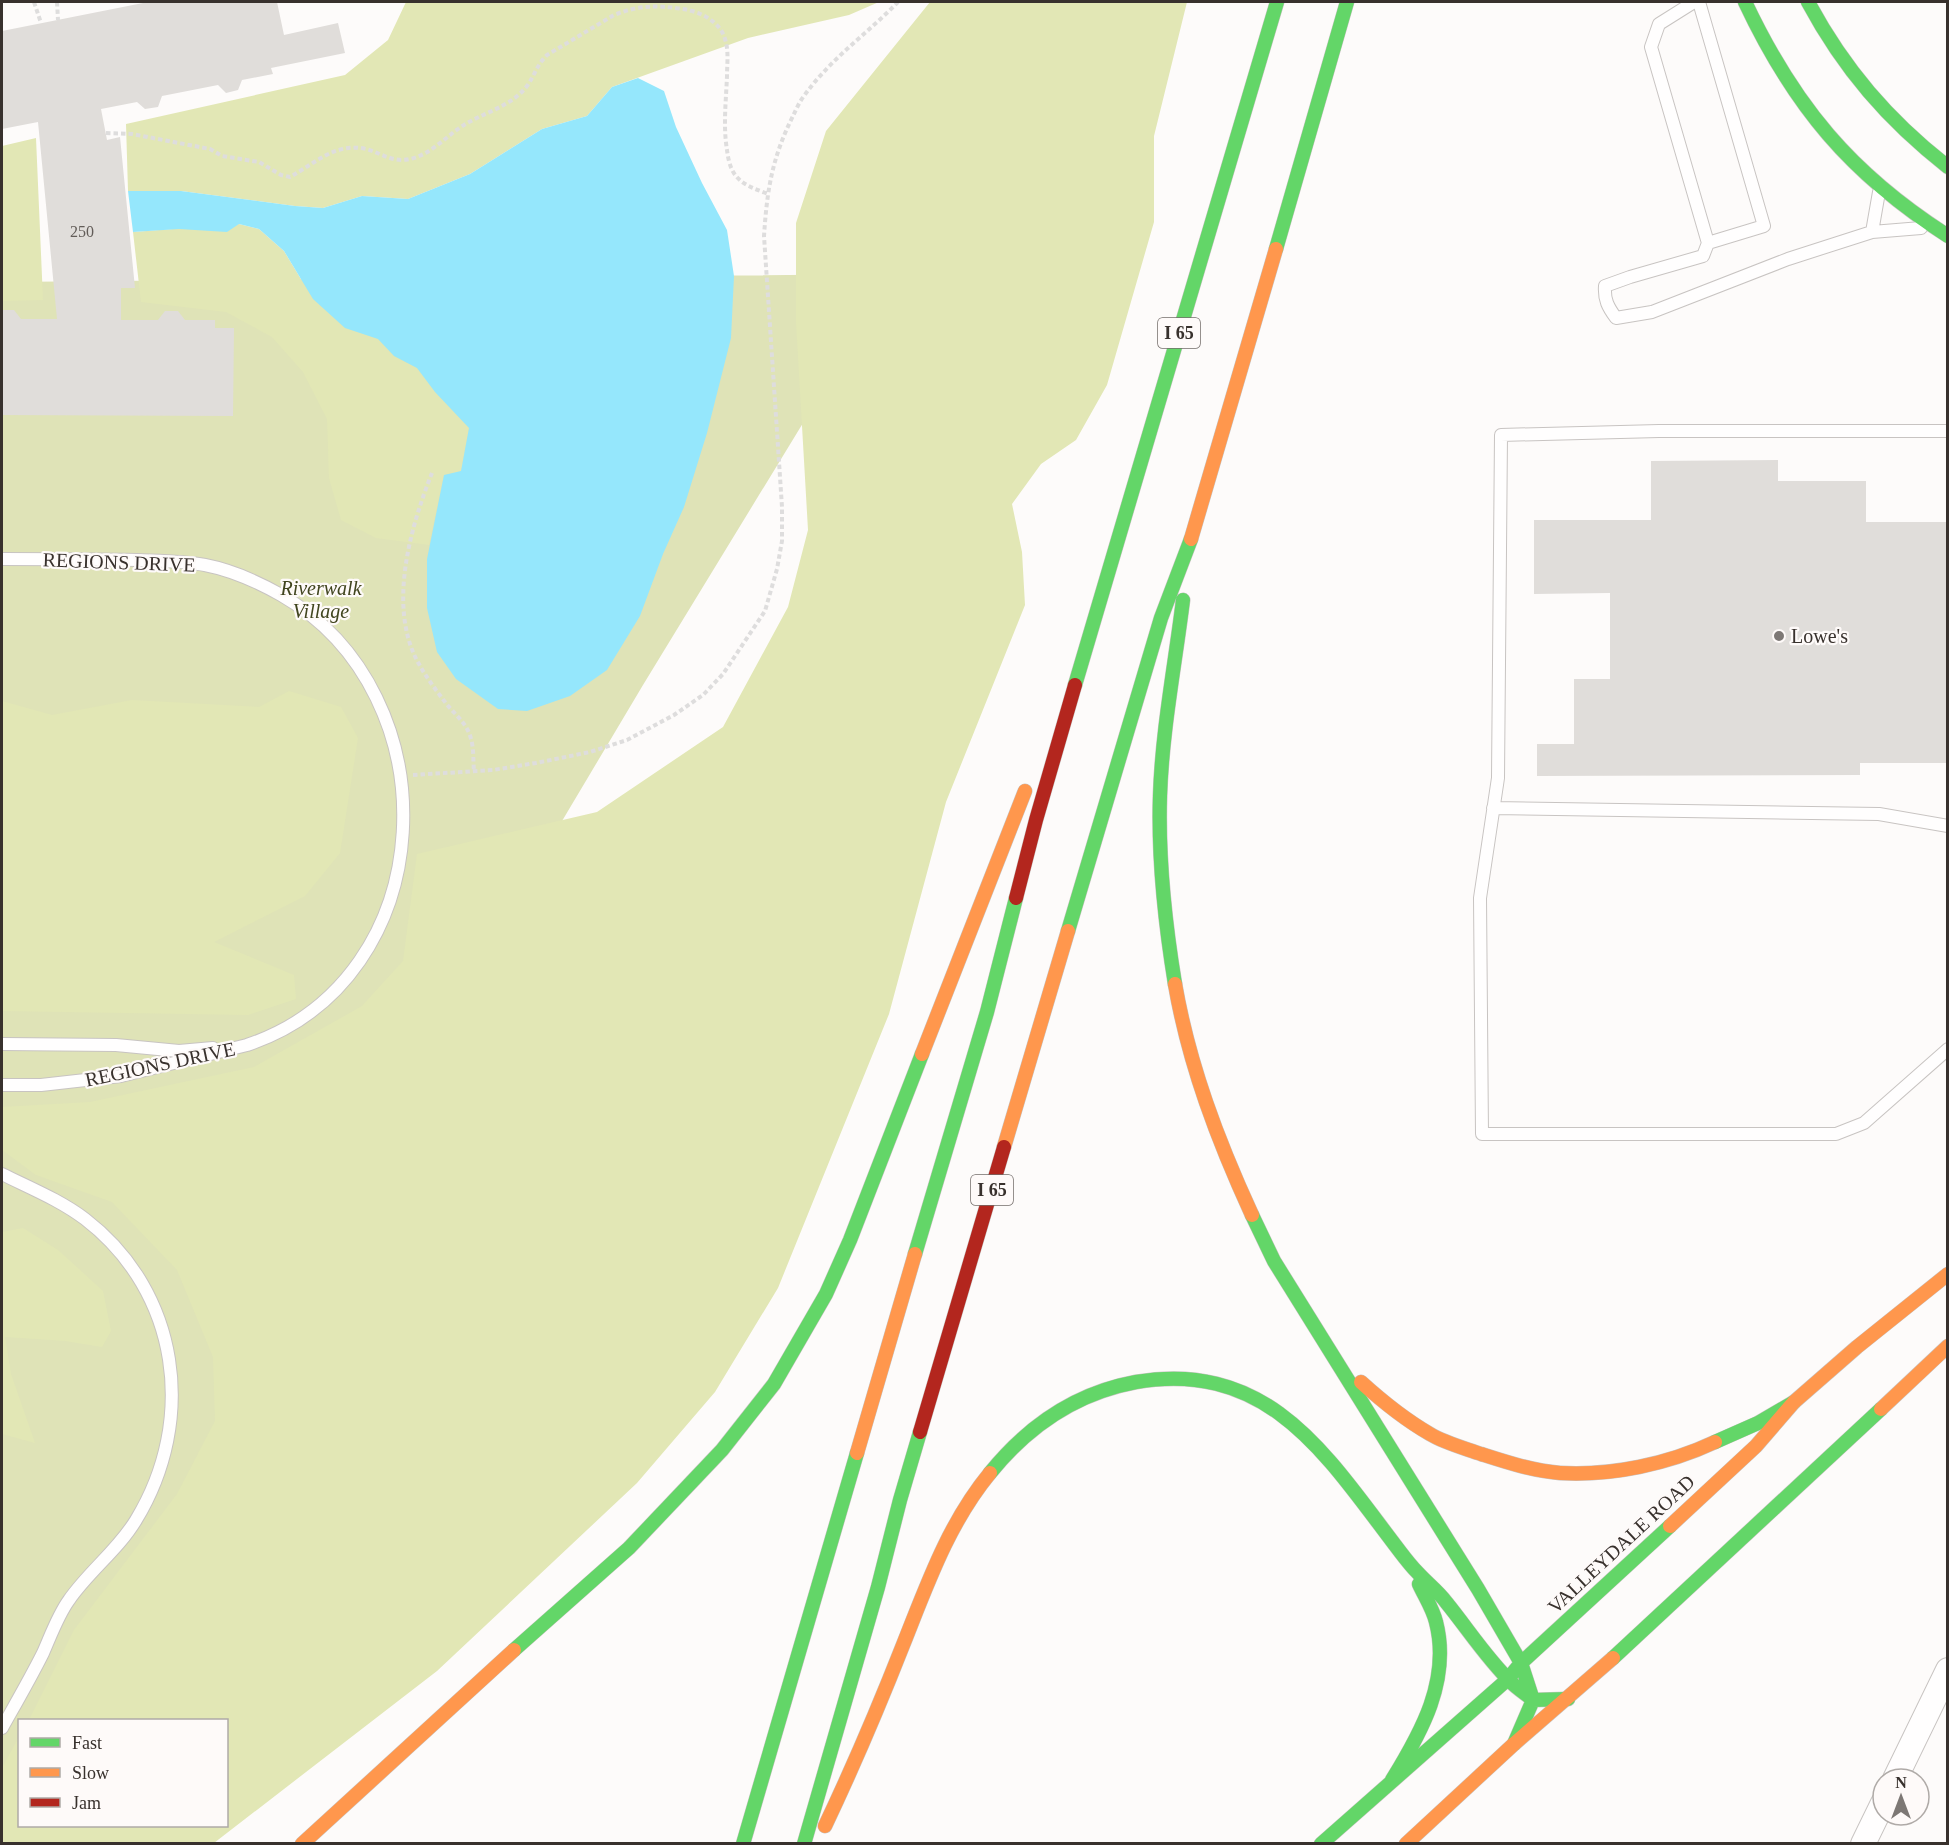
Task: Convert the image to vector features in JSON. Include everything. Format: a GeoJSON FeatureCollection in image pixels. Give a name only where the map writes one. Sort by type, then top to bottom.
{"type":"FeatureCollection","features":[{"type":"Feature","properties":{"kind":"main road","name":"I 65"},"geometry":{"type":"LineString","coordinates":[[743,1844],[987,1012],[1036,820],[1081,664],[1276,2]]}},
{"type":"Feature","properties":{"kind":"main road","name":"I 65"},"geometry":{"type":"LineString","coordinates":[[804,1844],[878,1587],[900,1500],[1161,618],[1191,538],[1347,2]]}},
{"type":"Feature","properties":{"kind":"main road"},"geometry":{"type":"LineString","coordinates":[[1745,2],[1766,46],[1791,87],[1820,125],[1852,161],[1898,203],[1947,236]]}},
{"type":"Feature","properties":{"kind":"main road"},"geometry":{"type":"LineString","coordinates":[[1808,2],[1838,54],[1860,84],[1890,118],[1947,167]]}},
{"type":"Feature","properties":{"kind":"main road"},"geometry":{"type":"LineString","coordinates":[[1191,538],[1180,631],[1170,686],[1160,793],[1160,832],[1169,948],[1193,1062],[1208,1109],[1245,1204],[1274,1261],[1478,1589],[1521,1663],[1533,1700],[1514,1744]]}},
{"type":"Feature","properties":{"kind":"main road"},"geometry":{"type":"LineString","coordinates":[[1042,750],[1081,664]]}},
{"type":"Feature","properties":{"kind":"main road"},"geometry":{"type":"LineString","coordinates":[[302,1844],[561,1607],[629,1548],[722,1450],[774,1384],[826,1294],[850,1240],[1029,780]]}},
{"type":"Feature","properties":{"kind":"main road","name":"VALLEYDALE ROAD"},"geometry":{"type":"LineString","coordinates":[[1321,1844],[1508,1679],[1521,1663],[1756,1446],[1794,1402],[1947,1274]]}},
{"type":"Feature","properties":{"kind":"main road"},"geometry":{"type":"LineString","coordinates":[[1406,1844],[1514,1744],[1630,1643],[1947,1346]]}},
{"type":"Feature","properties":{"kind":"main road"},"geometry":{"type":"LineString","coordinates":[[1341,1368],[1363,1383],[1391,1408],[1431,1435],[1460,1448],[1517,1466],[1560,1473],[1604,1472],[1638,1467],[1694,1452],[1758,1423],[1794,1402]]}},
{"type":"Feature","properties":{"kind":"main road"},"geometry":{"type":"LineString","coordinates":[[815,1844],[852,1770],[932,1574],[956,1522],[982,1482],[1005,1454],[1059,1409],[1093,1393],[1127,1384],[1159,1379],[1193,1380],[1224,1386],[1262,1401],[1292,1422],[1323,1451],[1413,1568],[1444,1598],[1508,1679],[1533,1700],[1568,1699]]}},
{"type":"Feature","properties":{"kind":"main road"},"geometry":{"type":"LineString","coordinates":[[1392,1780],[1429,1716],[1437,1688],[1439,1641],[1435,1618],[1413,1568]]}},
{"type":"Feature","properties":{"kind":"street"},"geometry":{"type":"LineString","coordinates":[[1901,1767],[1947,1670]]}},
{"type":"Feature","properties":{"kind":"street"},"geometry":{"type":"LineString","coordinates":[[1863,1844],[1871,1827]]}},
{"type":"Feature","properties":{"kind":"lane"},"geometry":{"type":"LineString","coordinates":[[1708,243],[1764,226],[1697,2],[1659,24],[1651,47],[1708,243],[1703,256],[1605,286],[1604,295],[1607,306],[1616,318],[1652,312],[1788,260],[1872,232],[1934,228]]}},
{"type":"Feature","properties":{"kind":"lane"},"geometry":{"type":"LineString","coordinates":[[1872,232],[1880,187]]}},
{"type":"Feature","properties":{"kind":"lane"},"geometry":{"type":"LineString","coordinates":[[1947,431],[1659,431],[1501,435],[1498,778],[1480,898],[1482,1134],[1836,1134],[1864,1123],[1947,1049]]}},
{"type":"Feature","properties":{"kind":"lane","name":"REGIONS DRIVE"},"geometry":{"type":"LineString","coordinates":[[2,559],[82,558],[186,562],[225,570],[281,595],[298,606],[342,646],[374,693],[389,727],[400,775],[402,830],[398,873],[390,903],[372,944],[336,992],[317,1008],[283,1030],[247,1045],[121,1076],[41,1085],[2,1085]]}},
{"type":"Feature","properties":{"kind":"lane"},"geometry":{"type":"LineString","coordinates":[[1493,808],[1879,814],[1947,825]]}},
{"type":"Feature","properties":{"kind":"lane","name":"REGIONS DRIVE"},"geometry":{"type":"LineString","coordinates":[[2,1044],[116,1045],[178,1051],[247,1045]]}},
{"type":"Feature","properties":{"kind":"lane"},"geometry":{"type":"LineString","coordinates":[[2,1174],[56,1200],[85,1218],[126,1258],[148,1292],[164,1331],[169,1355],[173,1404],[161,1469],[136,1522],[116,1547],[88,1575],[68,1601],[26,1687],[3,1724]]}},
{"type":"Feature","properties":{"kind":"path"},"geometry":{"type":"LineString","coordinates":[[34,2],[41,23]]}},
{"type":"Feature","properties":{"kind":"path"},"geometry":{"type":"LineString","coordinates":[[57,2],[58,20]]}},
{"type":"Feature","properties":{"kind":"path"},"geometry":{"type":"LineString","coordinates":[[400,775],[474,771],[536,763],[590,752],[627,740],[675,715],[703,695],[723,674],[765,611],[777,569],[782,540],[782,507],[764,236],[772,168],[786,131],[803,97],[849,46],[880,21],[898,2]]}},
{"type":"Feature","properties":{"kind":"path"},"geometry":{"type":"LineString","coordinates":[[106,134],[132,134],[210,149],[222,156],[260,162],[281,175],[290,177],[322,156],[337,150],[366,149],[390,158],[409,159],[426,153],[465,124],[508,102],[527,86],[538,63],[547,55],[626,10],[650,5],[668,6],[693,10],[716,23],[725,37],[727,53],[725,135],[728,160],[735,176],[749,187],[768,194]]}},
{"type":"Feature","properties":{"kind":"path"},"geometry":{"type":"LineString","coordinates":[[432,473],[417,510],[408,552],[404,594],[405,621],[418,664],[468,731],[471,738],[474,771]]}},
{"type":"Feature","properties":{"kind":"green space"},"geometry":{"type":"Polygon","coordinates":[[[406,2],[879,2],[849,15],[748,38],[612,87],[587,116],[542,129],[470,174],[408,199],[362,196],[323,208],[181,191],[128,191],[126,124],[345,75],[388,40],[406,2]]]}},
{"type":"Feature","properties":{"kind":"green space"},"geometry":{"type":"Polygon","coordinates":[[[930,2],[1187,2],[1154,136],[1154,222],[1107,385],[1076,440],[1041,464],[1012,504],[1022,552],[1025,605],[946,802],[889,1014],[778,1288],[715,1392],[637,1483],[437,1671],[214,1843],[2,1843],[2,1768],[18,1739],[18,1827],[228,1827],[228,1719],[30,1719],[74,1630],[177,1494],[215,1421],[213,1357],[177,1270],[112,1202],[36,1175],[2,1150],[2,1107],[90,1102],[254,1067],[362,1006],[403,961],[417,854],[597,812],[723,727],[788,607],[808,530],[796,322],[796,223],[826,131],[930,2]]]}},
{"type":"Feature","properties":{"kind":"green space"},"geometry":{"type":"Polygon","coordinates":[[[36,138],[43,300],[2,301],[2,146],[36,138]]]}},
{"type":"Feature","properties":{"kind":"green space"},"geometry":{"type":"Polygon","coordinates":[[[239,224],[259,229],[284,251],[313,299],[345,328],[378,339],[394,356],[417,368],[435,392],[469,428],[461,472],[444,475],[429,545],[376,538],[341,520],[329,478],[327,419],[303,372],[272,337],[226,312],[141,302],[133,232],[239,224]]]}},
{"type":"Feature","properties":{"kind":"green space","name":"Riverwalk Village"},"geometry":{"type":"Polygon","coordinates":[[[894,274],[643,685],[290,1278],[90,1719],[18,1719],[18,1827],[21,1827],[35,1844],[2,1843],[2,282],[894,274]]]}},
{"type":"Feature","properties":{"kind":"green space"},"geometry":{"type":"Polygon","coordinates":[[[289,691],[341,707],[358,738],[340,853],[305,896],[214,942],[294,975],[296,999],[248,1015],[2,1011],[2,701],[52,715],[132,700],[259,707],[289,691]]]}},
{"type":"Feature","properties":{"kind":"green space"},"geometry":{"type":"Polygon","coordinates":[[[23,1228],[58,1250],[103,1291],[111,1331],[102,1347],[65,1341],[5,1337],[11,1374],[35,1443],[2,1434],[2,1232],[23,1228]]]}},
{"type":"Feature","properties":{"kind":"water"},"geometry":{"type":"Polygon","coordinates":[[[638,78],[664,91],[676,127],[727,230],[734,276],[731,338],[707,433],[684,507],[663,554],[640,616],[607,670],[570,696],[527,711],[498,709],[456,679],[437,652],[427,608],[427,559],[444,475],[461,471],[469,428],[435,392],[417,368],[394,356],[378,339],[345,328],[313,299],[284,251],[259,229],[239,224],[227,232],[179,229],[133,232],[128,191],[181,191],[323,208],[362,196],[408,199],[470,174],[542,129],[587,116],[612,87],[638,78]]]}},
{"type":"Feature","properties":{"kind":"building"},"geometry":{"type":"Polygon","coordinates":[[[148,2],[277,2],[284,35],[338,23],[345,53],[271,68],[273,74],[242,80],[238,90],[226,93],[218,85],[162,96],[158,107],[145,109],[137,102],[101,109],[107,140],[120,137],[135,288],[121,288],[121,320],[158,320],[165,311],[178,311],[185,320],[215,320],[215,328],[234,328],[233,416],[2,415],[2,310],[14,310],[21,319],[57,319],[38,122],[2,129],[2,31],[148,2]]]}},
{"type":"Feature","properties":{"kind":"building","name":"Lowe's"},"geometry":{"type":"Polygon","coordinates":[[[1778,460],[1778,481],[1866,481],[1866,522],[1947,522],[1947,763],[1860,763],[1860,775],[1537,776],[1537,744],[1574,744],[1574,679],[1610,679],[1610,593],[1534,594],[1534,520],[1651,520],[1651,461],[1778,460]]]}},
{"type":"Feature","properties":{"kind":"traffic: fast"},"geometry":{"type":"LineString","coordinates":[[1075,685],[1277,2]]}},
{"type":"Feature","properties":{"kind":"traffic: fast"},"geometry":{"type":"LineString","coordinates":[[1276,249],[1347,2]]}},
{"type":"Feature","properties":{"kind":"traffic: fast"},"geometry":{"type":"LineString","coordinates":[[1745,2],[1784,74],[1828,135],[1882,188],[1948,236]]}},
{"type":"Feature","properties":{"kind":"traffic: fast"},"geometry":{"type":"LineString","coordinates":[[1808,2],[1837,49],[1869,92],[1906,131],[1948,167]]}},
{"type":"Feature","properties":{"kind":"traffic: fast"},"geometry":{"type":"LineString","coordinates":[[1068,931],[1161,618],[1191,539]]}},
{"type":"Feature","properties":{"kind":"traffic: fast"},"geometry":{"type":"LineString","coordinates":[[1175,984],[1163,890],[1160,796],[1166,723],[1183,600]]}},
{"type":"Feature","properties":{"kind":"traffic: fast"},"geometry":{"type":"LineString","coordinates":[[915,1254],[987,1012],[1016,898]]}},
{"type":"Feature","properties":{"kind":"traffic: fast"},"geometry":{"type":"LineString","coordinates":[[514,1650],[629,1548],[722,1450],[774,1384],[826,1294],[850,1240],[922,1054]]}},
{"type":"Feature","properties":{"kind":"traffic: fast"},"geometry":{"type":"LineString","coordinates":[[1252,1215],[1274,1261],[1478,1589],[1521,1663],[1533,1700],[1514,1744]]}},
{"type":"Feature","properties":{"kind":"traffic: fast"},"geometry":{"type":"LineString","coordinates":[[990,1473],[1020,1440],[1037,1426],[1073,1403],[1093,1394],[1136,1382],[1182,1379],[1222,1385],[1258,1400],[1289,1421],[1317,1447],[1344,1478],[1409,1563],[1443,1598],[1486,1654],[1514,1685],[1533,1700],[1568,1699]]}},
{"type":"Feature","properties":{"kind":"traffic: fast"},"geometry":{"type":"LineString","coordinates":[[1715,1442],[1758,1423],[1794,1402]]}},
{"type":"Feature","properties":{"kind":"traffic: fast"},"geometry":{"type":"LineString","coordinates":[[1613,1658],[1881,1409]]}},
{"type":"Feature","properties":{"kind":"traffic: fast"},"geometry":{"type":"LineString","coordinates":[[804,1844],[920,1432]]}},
{"type":"Feature","properties":{"kind":"traffic: fast"},"geometry":{"type":"LineString","coordinates":[[743,1844],[857,1453]]}},
{"type":"Feature","properties":{"kind":"traffic: fast"},"geometry":{"type":"LineString","coordinates":[[1321,1844],[1508,1679],[1521,1663],[1670,1526]]}},
{"type":"Feature","properties":{"kind":"traffic: fast"},"geometry":{"type":"LineString","coordinates":[[1392,1780],[1423,1725],[1440,1665],[1440,1644],[1436,1622],[1419,1584]]}},
{"type":"Feature","properties":{"kind":"traffic: slow"},"geometry":{"type":"LineString","coordinates":[[1191,539],[1276,249]]}},
{"type":"Feature","properties":{"kind":"traffic: slow"},"geometry":{"type":"LineString","coordinates":[[922,1054],[1025,791]]}},
{"type":"Feature","properties":{"kind":"traffic: slow"},"geometry":{"type":"LineString","coordinates":[[1004,1147],[1068,931]]}},
{"type":"Feature","properties":{"kind":"traffic: slow"},"geometry":{"type":"LineString","coordinates":[[1175,984],[1188,1044],[1206,1102],[1252,1215]]}},
{"type":"Feature","properties":{"kind":"traffic: slow"},"geometry":{"type":"LineString","coordinates":[[857,1453],[915,1254]]}},
{"type":"Feature","properties":{"kind":"traffic: slow"},"geometry":{"type":"LineString","coordinates":[[1670,1526],[1756,1446],[1794,1402],[1857,1347],[1948,1274]]}},
{"type":"Feature","properties":{"kind":"traffic: slow"},"geometry":{"type":"LineString","coordinates":[[1881,1409],[1948,1346]]}},
{"type":"Feature","properties":{"kind":"traffic: slow"},"geometry":{"type":"LineString","coordinates":[[1361,1382],[1403,1416],[1436,1437],[1490,1457],[1540,1470],[1560,1473],[1600,1473],[1639,1467],[1678,1457],[1715,1442]]}},
{"type":"Feature","properties":{"kind":"traffic: slow"},"geometry":{"type":"LineString","coordinates":[[825,1826],[875,1714],[950,1534],[990,1473]]}},
{"type":"Feature","properties":{"kind":"traffic: slow"},"geometry":{"type":"LineString","coordinates":[[302,1844],[514,1650]]}},
{"type":"Feature","properties":{"kind":"traffic: slow"},"geometry":{"type":"LineString","coordinates":[[1406,1844],[1514,1744],[1613,1658]]}},
{"type":"Feature","properties":{"kind":"traffic: jam"},"geometry":{"type":"LineString","coordinates":[[1016,898],[1075,685]]}},
{"type":"Feature","properties":{"kind":"traffic: jam"},"geometry":{"type":"LineString","coordinates":[[920,1432],[1004,1147]]}},
{"type":"Feature","properties":{"kind":"place","name":"Lowe's"},"geometry":{"type":"Point","coordinates":[1779,636]}}]}
